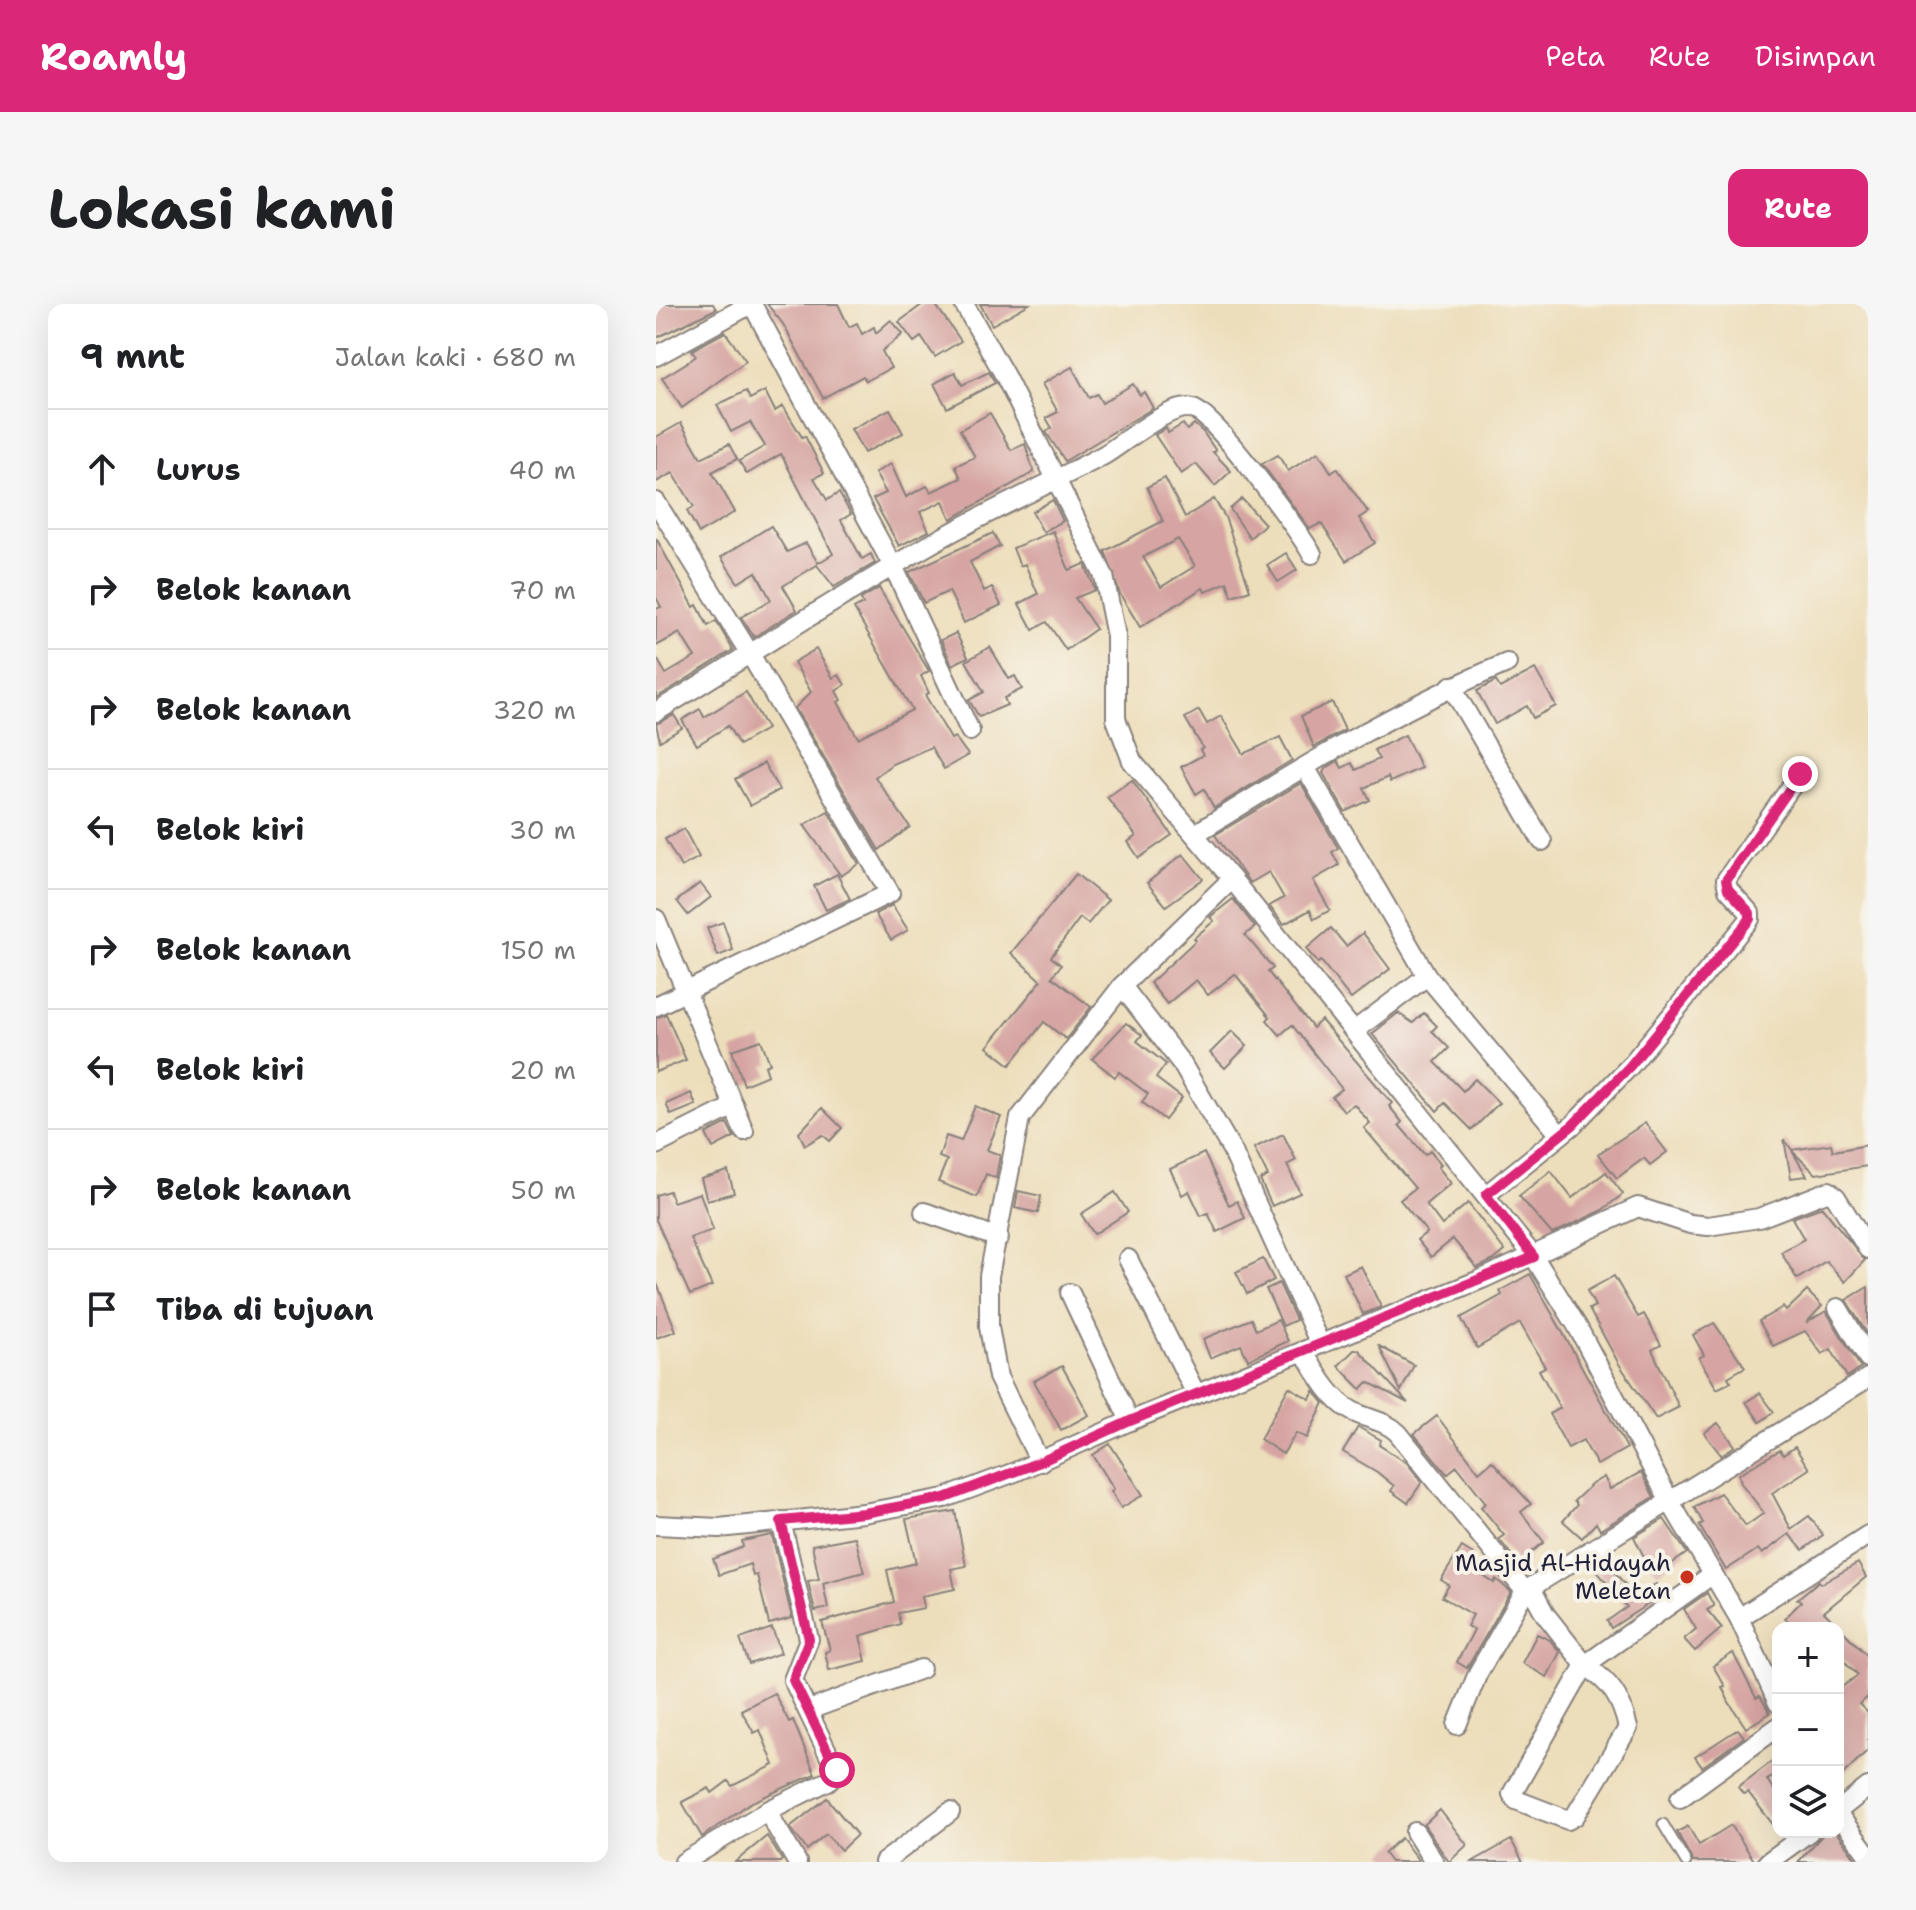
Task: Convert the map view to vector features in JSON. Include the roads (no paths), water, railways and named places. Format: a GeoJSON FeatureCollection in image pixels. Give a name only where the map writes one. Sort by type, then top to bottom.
{"type":"FeatureCollection","features":[{"type":"Feature","properties":{"kind":"street"},"geometry":{"type":"LineString","coordinates":[[656,356],[751,304],[894,568],[970,731]]}},
{"type":"Feature","properties":{"kind":"street"},"geometry":{"type":"LineString","coordinates":[[964,304],[1100,564],[1112,606],[1120,734],[1142,776],[1232,879],[1534,1257],[1615,1393],[1669,1500],[1739,1618],[1774,1694]]}},
{"type":"Feature","properties":{"kind":"street"},"geometry":{"type":"LineString","coordinates":[[656,712],[938,540],[1128,441],[1172,410],[1193,409],[1210,422],[1272,496],[1312,554]]}},
{"type":"Feature","properties":{"kind":"street"},"geometry":{"type":"LineString","coordinates":[[656,502],[750,654],[890,894],[656,1006]]}},
{"type":"Feature","properties":{"kind":"street"},"geometry":{"type":"LineString","coordinates":[[1195,834],[1305,767],[1451,686],[1507,663]]}},
{"type":"Feature","properties":{"kind":"street"},"geometry":{"type":"LineString","coordinates":[[1451,686],[1542,841]]}},
{"type":"Feature","properties":{"kind":"street"},"geometry":{"type":"LineString","coordinates":[[1305,767],[1427,976],[1560,1135]]}},
{"type":"Feature","properties":{"kind":"street"},"geometry":{"type":"LineString","coordinates":[[1486,1195],[1560,1135],[1630,1066],[1751,918],[1728,889],[1726,880],[1800,774]]}},
{"type":"Feature","properties":{"kind":"street"},"geometry":{"type":"LineString","coordinates":[[1040,1462],[998,1377],[989,1327],[988,1287],[1020,1118],[1122,986],[1232,879]]}},
{"type":"Feature","properties":{"kind":"street"},"geometry":{"type":"LineString","coordinates":[[656,919],[744,1131]]}},
{"type":"Feature","properties":{"kind":"street"},"geometry":{"type":"LineString","coordinates":[[1354,1031],[1427,976]]}},
{"type":"Feature","properties":{"kind":"street"},"geometry":{"type":"LineString","coordinates":[[1122,986],[1182,1064],[1232,1150],[1311,1348],[1338,1400],[1351,1411],[1383,1422],[1398,1433],[1528,1589],[1585,1665],[1613,1686],[1623,1704],[1628,1728],[1575,1816],[1568,1820],[1529,1806],[1512,1794],[1585,1665],[1713,1574]]}},
{"type":"Feature","properties":{"kind":"street"},"geometry":{"type":"LineString","coordinates":[[656,1145],[734,1106]]}},
{"type":"Feature","properties":{"kind":"street"},"geometry":{"type":"LineString","coordinates":[[656,1525],[719,1528],[864,1513],[945,1498],[1040,1462],[1130,1421],[1534,1257],[1638,1207],[1690,1224],[1708,1226],[1759,1218],[1825,1190],[1836,1197],[1868,1249]]}},
{"type":"Feature","properties":{"kind":"street"},"geometry":{"type":"LineString","coordinates":[[924,1212],[999,1238]]}},
{"type":"Feature","properties":{"kind":"street"},"geometry":{"type":"LineString","coordinates":[[1128,1259],[1196,1394]]}},
{"type":"Feature","properties":{"kind":"street"},"geometry":{"type":"LineString","coordinates":[[1070,1293],[1130,1421]]}},
{"type":"Feature","properties":{"kind":"street"},"geometry":{"type":"LineString","coordinates":[[1838,1308],[1868,1358]]}},
{"type":"Feature","properties":{"kind":"street"},"geometry":{"type":"LineString","coordinates":[[1457,1725],[1478,1673],[1528,1589],[1868,1378]]}},
{"type":"Feature","properties":{"kind":"street"},"geometry":{"type":"LineString","coordinates":[[684,1862],[767,1811],[836,1774],[833,1758],[793,1680],[809,1639],[781,1521]]}},
{"type":"Feature","properties":{"kind":"street"},"geometry":{"type":"LineString","coordinates":[[1739,1618],[1868,1535]]}},
{"type":"Feature","properties":{"kind":"street"},"geometry":{"type":"LineString","coordinates":[[809,1710],[921,1669]]}},
{"type":"Feature","properties":{"kind":"street"},"geometry":{"type":"LineString","coordinates":[[1680,1798],[1772,1731]]}},
{"type":"Feature","properties":{"kind":"street"},"geometry":{"type":"LineString","coordinates":[[1844,1807],[1868,1787]]}},
{"type":"Feature","properties":{"kind":"street"},"geometry":{"type":"LineString","coordinates":[[767,1811],[797,1862]]}},
{"type":"Feature","properties":{"kind":"street"},"geometry":{"type":"LineString","coordinates":[[884,1862],[950,1812]]}},
{"type":"Feature","properties":{"kind":"street"},"geometry":{"type":"LineString","coordinates":[[1844,1821],[1868,1855]]}},
{"type":"Feature","properties":{"kind":"street"},"geometry":{"type":"LineString","coordinates":[[1415,1832],[1434,1862]]}},
{"type":"Feature","properties":{"kind":"street"},"geometry":{"type":"LineString","coordinates":[[1768,1862],[1801,1838]]}},
{"type":"Feature","properties":{"kind":"lane"},"geometry":{"type":"LineString","coordinates":[[1663,1824],[1686,1862]]}},
{"type":"Feature","properties":{"kind":"place","name":"Masjid Al-Hidayah Meletan"},"geometry":{"type":"Point","coordinates":[1687,1577]}}]}
